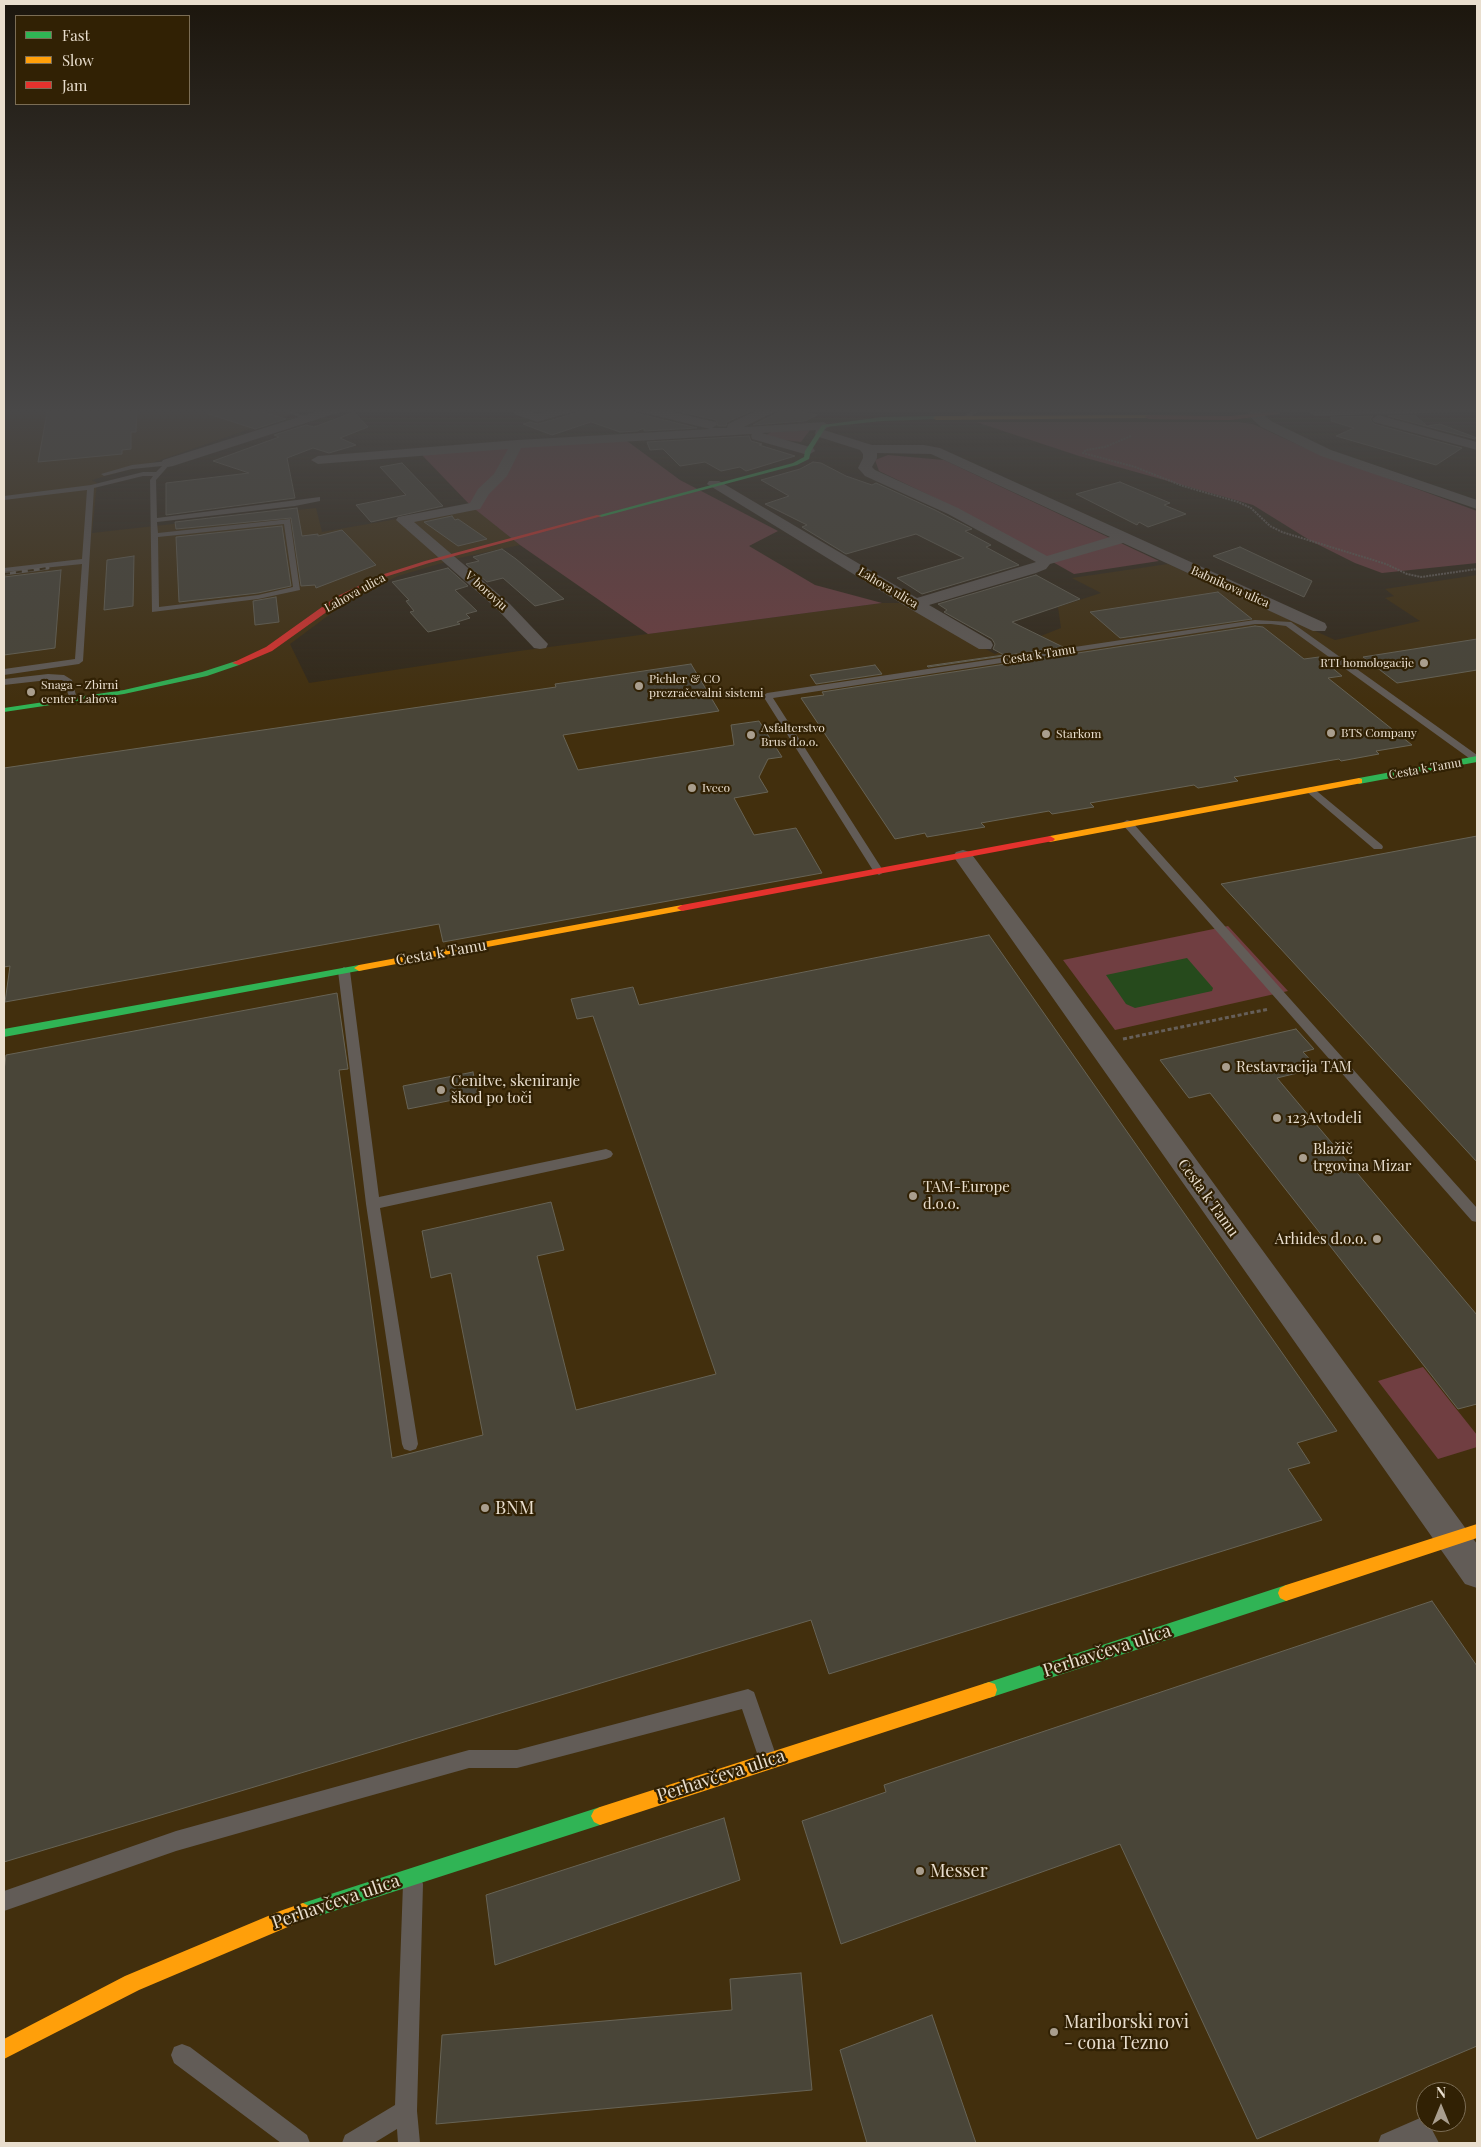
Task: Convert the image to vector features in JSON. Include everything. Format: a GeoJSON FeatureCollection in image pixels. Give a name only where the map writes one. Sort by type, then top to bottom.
{"type":"FeatureCollection","features":[{"type":"Feature","properties":{"kind":"street","name":"V borovju"},"geometry":{"type":"LineString","coordinates":[[466,508],[403,520],[448,556],[504,607],[540,644]]}},
{"type":"Feature","properties":{"kind":"street","name":"Lahova ulica"},"geometry":{"type":"LineString","coordinates":[[4,710],[73,700],[171,682],[234,664],[281,641],[339,599],[400,570],[625,508]]}},
{"type":"Feature","properties":{"kind":"street","name":"Lahova ulica"},"geometry":{"type":"LineString","coordinates":[[754,508],[985,645]]}},
{"type":"Feature","properties":{"kind":"street"},"geometry":{"type":"LineString","coordinates":[[947,508],[1045,561]]}},
{"type":"Feature","properties":{"kind":"street","name":"Babnikova ulica"},"geometry":{"type":"LineString","coordinates":[[1062,508],[1319,627]]}},
{"type":"Feature","properties":{"kind":"street"},"geometry":{"type":"LineString","coordinates":[[913,604],[1030,570],[1042,566],[1045,561],[1123,538]]}},
{"type":"Feature","properties":{"kind":"street","name":"Cesta k Tamu"},"geometry":{"type":"LineString","coordinates":[[4,1033],[879,872],[1127,823],[1476,759]]}},
{"type":"Feature","properties":{"kind":"street","name":"Cesta k Tamu"},"geometry":{"type":"LineString","coordinates":[[963,856],[1465,1535]]}},
{"type":"Feature","properties":{"kind":"street"},"geometry":{"type":"LineString","coordinates":[[1465,1535],[1477,1572]]}},
{"type":"Feature","properties":{"kind":"street","name":"Perhavčeva ulica"},"geometry":{"type":"LineString","coordinates":[[4,2049],[132,1983],[280,1920],[1465,1535]]}},
{"type":"Feature","properties":{"kind":"lane"},"geometry":{"type":"LineString","coordinates":[[4,672],[79,661],[90,508]]}},
{"type":"Feature","properties":{"kind":"lane"},"geometry":{"type":"LineString","coordinates":[[155,508],[155,610],[258,597],[297,588],[287,521],[155,535]]}},
{"type":"Feature","properties":{"kind":"lane"},"geometry":{"type":"LineString","coordinates":[[155,520],[258,508]]}},
{"type":"Feature","properties":{"kind":"lane"},"geometry":{"type":"LineString","coordinates":[[4,570],[86,561]]}},
{"type":"Feature","properties":{"kind":"lane","name":"Cesta k Tamu"},"geometry":{"type":"LineString","coordinates":[[879,872],[767,696],[1255,622],[1271,622],[1288,624],[1476,759]]}},
{"type":"Feature","properties":{"kind":"lane"},"geometry":{"type":"LineString","coordinates":[[4,682],[55,677],[64,678],[69,682],[73,700]]}},
{"type":"Feature","properties":{"kind":"lane"},"geometry":{"type":"LineString","coordinates":[[4,690],[16,683],[32,679]]}},
{"type":"Feature","properties":{"kind":"lane"},"geometry":{"type":"LineString","coordinates":[[1310,790],[1378,847]]}},
{"type":"Feature","properties":{"kind":"lane"},"geometry":{"type":"LineString","coordinates":[[1127,823],[1477,1217]]}},
{"type":"Feature","properties":{"kind":"lane"},"geometry":{"type":"LineString","coordinates":[[344,971],[373,1204],[410,1444]]}},
{"type":"Feature","properties":{"kind":"lane"},"geometry":{"type":"LineString","coordinates":[[373,1204],[606,1154]]}},
{"type":"Feature","properties":{"kind":"lane"},"geometry":{"type":"LineString","coordinates":[[4,1901],[176,1841],[355,1790],[469,1759],[516,1759],[748,1698],[769,1761]]}},
{"type":"Feature","properties":{"kind":"lane"},"geometry":{"type":"LineString","coordinates":[[409,2143],[406,2111],[413,1876]]}},
{"type":"Feature","properties":{"kind":"lane"},"geometry":{"type":"LineString","coordinates":[[182,2055],[299,2143]]}},
{"type":"Feature","properties":{"kind":"lane"},"geometry":{"type":"LineString","coordinates":[[354,2143],[406,2111]]}},
{"type":"Feature","properties":{"kind":"lane"},"geometry":{"type":"LineString","coordinates":[[1389,2143],[1420,2129],[1428,2143]]}},
{"type":"Feature","properties":{"kind":"path"},"geometry":{"type":"LineString","coordinates":[[1252,508],[1270,526],[1282,532],[1330,545],[1386,564],[1407,574],[1420,576],[1477,569]]}},
{"type":"Feature","properties":{"kind":"path"},"geometry":{"type":"LineString","coordinates":[[1119,1040],[1289,1005]]}},
{"type":"Feature","properties":{"kind":"shaded area"},"geometry":{"type":"Polygon","coordinates":[[[4,508],[94,508],[92,533],[314,508],[316,508],[322,532],[459,508],[475,508],[520,545],[459,558],[398,576],[349,600],[290,644],[309,683],[519,651],[882,603],[900,603],[995,654],[1061,628],[1058,607],[1101,593],[1072,578],[1168,564],[1335,640],[1420,621],[1385,598],[1394,596],[1385,589],[1477,575],[1477,2143],[4,2143],[4,508]]]}},
{"type":"Feature","properties":{"kind":"shaded area"},"geometry":{"type":"Polygon","coordinates":[[[474,508],[734,508],[778,531],[749,546],[815,585],[882,603],[648,634],[520,545],[474,508]]]}},
{"type":"Feature","properties":{"kind":"shaded area"},"geometry":{"type":"Polygon","coordinates":[[[956,508],[1047,508],[1159,561],[1074,574],[956,508]]]}},
{"type":"Feature","properties":{"kind":"shaded area"},"geometry":{"type":"Polygon","coordinates":[[[1258,508],[1469,508],[1477,511],[1477,563],[1382,573],[1355,563],[1311,541],[1258,508]]]}},
{"type":"Feature","properties":{"kind":"shaded area"},"geometry":{"type":"Polygon","coordinates":[[[1228,926],[1288,991],[1115,1030],[1063,960],[1228,926]]]}},
{"type":"Feature","properties":{"kind":"shaded area"},"geometry":{"type":"Polygon","coordinates":[[[1187,958],[1213,988],[1212,991],[1135,1008],[1126,1004],[1106,975],[1187,958]]]}},
{"type":"Feature","properties":{"kind":"shaded area"},"geometry":{"type":"Polygon","coordinates":[[[1423,1367],[1477,1435],[1477,1447],[1438,1459],[1378,1381],[1423,1367]]]}},
{"type":"Feature","properties":{"kind":"building"},"geometry":{"type":"Polygon","coordinates":[[[166,508],[218,508],[166,515],[166,508]]]}},
{"type":"Feature","properties":{"kind":"building"},"geometry":{"type":"Polygon","coordinates":[[[297,508],[302,536],[318,534],[318,536],[342,530],[376,565],[316,588],[315,585],[301,586],[291,518],[176,529],[175,522],[297,508]]]}},
{"type":"Feature","properties":{"kind":"building"},"geometry":{"type":"Polygon","coordinates":[[[359,508],[433,508],[371,522],[359,508]]]}},
{"type":"Feature","properties":{"kind":"building"},"geometry":{"type":"Polygon","coordinates":[[[773,508],[931,508],[972,529],[965,531],[991,545],[986,547],[1019,565],[922,594],[897,578],[964,558],[916,534],[846,554],[802,527],[807,525],[773,508]]]}},
{"type":"Feature","properties":{"kind":"building"},"geometry":{"type":"Polygon","coordinates":[[[1104,508],[1172,508],[1186,514],[1148,527],[1139,522],[1137,525],[1104,508]]]}},
{"type":"Feature","properties":{"kind":"building"},"geometry":{"type":"Polygon","coordinates":[[[452,516],[455,520],[458,519],[487,539],[458,546],[424,522],[452,516]]]}},
{"type":"Feature","properties":{"kind":"building"},"geometry":{"type":"Polygon","coordinates":[[[282,526],[291,586],[258,593],[179,602],[176,537],[282,526]]]}},
{"type":"Feature","properties":{"kind":"building"},"geometry":{"type":"Polygon","coordinates":[[[1240,547],[1312,581],[1304,597],[1213,556],[1240,547]]]}},
{"type":"Feature","properties":{"kind":"building"},"geometry":{"type":"Polygon","coordinates":[[[502,549],[564,599],[535,606],[503,578],[487,582],[466,564],[479,561],[473,557],[502,549]]]}},
{"type":"Feature","properties":{"kind":"building"},"geometry":{"type":"Polygon","coordinates":[[[134,556],[133,606],[104,610],[107,560],[134,556]]]}},
{"type":"Feature","properties":{"kind":"building"},"geometry":{"type":"Polygon","coordinates":[[[448,568],[468,586],[455,590],[477,611],[466,614],[470,618],[457,622],[460,624],[428,632],[410,612],[414,611],[406,601],[409,600],[392,582],[448,568]]]}},
{"type":"Feature","properties":{"kind":"building"},"geometry":{"type":"Polygon","coordinates":[[[61,570],[55,648],[4,655],[4,577],[61,570]]]}},
{"type":"Feature","properties":{"kind":"building"},"geometry":{"type":"Polygon","coordinates":[[[1036,575],[1080,599],[1012,622],[1063,647],[927,666],[1004,655],[993,649],[995,644],[992,639],[944,612],[947,610],[938,604],[1036,575]]]}},
{"type":"Feature","properties":{"kind":"building"},"geometry":{"type":"Polygon","coordinates":[[[1218,592],[1252,619],[1120,638],[1090,612],[1218,592]]]}},
{"type":"Feature","properties":{"kind":"building"},"geometry":{"type":"Polygon","coordinates":[[[276,597],[279,622],[255,625],[253,601],[276,597]]]}},
{"type":"Feature","properties":{"kind":"building","name":"Starkom"},"geometry":{"type":"Polygon","coordinates":[[[1255,626],[1263,627],[1304,659],[1319,657],[1342,676],[1328,678],[1412,745],[1376,751],[1379,754],[1341,761],[1339,759],[1234,777],[1238,781],[1198,788],[1194,785],[1090,803],[1094,807],[1052,814],[1049,811],[981,823],[985,827],[927,837],[925,833],[895,839],[801,698],[824,695],[822,692],[1255,626]]]}},
{"type":"Feature","properties":{"kind":"building","name":"RTI homologacije"},"geometry":{"type":"Polygon","coordinates":[[[1477,639],[1477,670],[1397,683],[1363,657],[1477,639]]]}},
{"type":"Feature","properties":{"kind":"building"},"geometry":{"type":"Polygon","coordinates":[[[691,664],[719,711],[563,735],[578,770],[734,745],[731,725],[759,721],[782,757],[768,759],[759,777],[768,792],[734,798],[754,835],[796,828],[822,873],[443,942],[439,924],[5,1002],[10,966],[4,967],[4,768],[556,687],[555,684],[691,664]]]}},
{"type":"Feature","properties":{"kind":"building"},"geometry":{"type":"Polygon","coordinates":[[[875,665],[882,674],[816,684],[810,675],[875,665]]]}},
{"type":"Feature","properties":{"kind":"building"},"geometry":{"type":"Polygon","coordinates":[[[1477,836],[1477,1162],[1221,884],[1477,836]]]}},
{"type":"Feature","properties":{"kind":"building"},"geometry":{"type":"Polygon","coordinates":[[[989,935],[1337,1431],[1297,1443],[1310,1463],[1288,1469],[1322,1520],[829,1674],[811,1620],[4,1862],[4,1071],[6,1055],[337,993],[348,1069],[339,1070],[392,1458],[483,1435],[451,1273],[431,1278],[422,1231],[551,1202],[564,1250],[537,1256],[576,1410],[716,1374],[593,1016],[577,1019],[571,999],[633,987],[639,1005],[989,935]]]}},
{"type":"Feature","properties":{"kind":"building"},"geometry":{"type":"Polygon","coordinates":[[[1296,1029],[1314,1049],[1303,1052],[1318,1068],[1277,1078],[1477,1315],[1477,1404],[1458,1409],[1210,1093],[1189,1098],[1160,1060],[1296,1029]]]}},
{"type":"Feature","properties":{"kind":"building","name":"Cenitve, skeniranje škod po toči"},"geometry":{"type":"Polygon","coordinates":[[[473,1072],[478,1095],[408,1109],[403,1086],[473,1072]]]}},
{"type":"Feature","properties":{"kind":"building"},"geometry":{"type":"Polygon","coordinates":[[[1432,1601],[1477,1666],[1477,2046],[1257,2139],[1120,1844],[841,1944],[802,1821],[886,1792],[884,1785],[1432,1601]]]}},
{"type":"Feature","properties":{"kind":"building"},"geometry":{"type":"Polygon","coordinates":[[[724,1818],[740,1880],[495,1965],[486,1895],[724,1818]]]}},
{"type":"Feature","properties":{"kind":"building"},"geometry":{"type":"Polygon","coordinates":[[[801,1973],[812,2090],[436,2124],[442,2035],[732,2010],[730,1979],[801,1973]]]}},
{"type":"Feature","properties":{"kind":"building"},"geometry":{"type":"Polygon","coordinates":[[[932,2015],[976,2143],[867,2143],[840,2050],[932,2015]]]}},
{"type":"Feature","properties":{"kind":"railway"},"geometry":{"type":"LineString","coordinates":[[4,574],[48,568]]}},
{"type":"Feature","properties":{"kind":"traffic: fast"},"geometry":{"type":"LineString","coordinates":[[599,516],[628,508]]}},
{"type":"Feature","properties":{"kind":"traffic: fast"},"geometry":{"type":"LineString","coordinates":[[4,710],[124,692],[204,674],[236,663]]}},
{"type":"Feature","properties":{"kind":"traffic: fast"},"geometry":{"type":"LineString","coordinates":[[1359,781],[1477,759]]}},
{"type":"Feature","properties":{"kind":"traffic: fast"},"geometry":{"type":"LineString","coordinates":[[4,1033],[359,968]]}},
{"type":"Feature","properties":{"kind":"traffic: fast"},"geometry":{"type":"LineString","coordinates":[[989,1690],[1286,1593]]}},
{"type":"Feature","properties":{"kind":"traffic: fast"},"geometry":{"type":"LineString","coordinates":[[303,1912],[600,1816]]}},
{"type":"Feature","properties":{"kind":"traffic: slow"},"geometry":{"type":"LineString","coordinates":[[1050,839],[1359,781]]}},
{"type":"Feature","properties":{"kind":"traffic: slow"},"geometry":{"type":"LineString","coordinates":[[359,968],[682,908]]}},
{"type":"Feature","properties":{"kind":"traffic: slow"},"geometry":{"type":"LineString","coordinates":[[1286,1593],[1477,1531]]}},
{"type":"Feature","properties":{"kind":"traffic: slow"},"geometry":{"type":"LineString","coordinates":[[600,1816],[989,1690]]}},
{"type":"Feature","properties":{"kind":"traffic: slow"},"geometry":{"type":"LineString","coordinates":[[4,2049],[132,1983],[303,1912]]}},
{"type":"Feature","properties":{"kind":"traffic: jam"},"geometry":{"type":"LineString","coordinates":[[236,663],[269,649],[339,599],[383,576],[427,562],[599,516]]}},
{"type":"Feature","properties":{"kind":"traffic: jam"},"geometry":{"type":"LineString","coordinates":[[682,908],[1050,839]]}},
{"type":"Feature","properties":{"kind":"place","name":"RTI homologacije"},"geometry":{"type":"Point","coordinates":[1424,663]}},
{"type":"Feature","properties":{"kind":"place","name":"Pichler & CO prezračevalni sistemi"},"geometry":{"type":"Point","coordinates":[639,686]}},
{"type":"Feature","properties":{"kind":"place","name":"Snaga - Zbirni center Lahova"},"geometry":{"type":"Point","coordinates":[31,692]}},
{"type":"Feature","properties":{"kind":"place","name":"BTS Company"},"geometry":{"type":"Point","coordinates":[1331,733]}},
{"type":"Feature","properties":{"kind":"place","name":"Starkom"},"geometry":{"type":"Point","coordinates":[1046,734]}},
{"type":"Feature","properties":{"kind":"place","name":"Asfalterstvo Brus d.o.o."},"geometry":{"type":"Point","coordinates":[751,735]}},
{"type":"Feature","properties":{"kind":"place","name":"Iveco"},"geometry":{"type":"Point","coordinates":[692,788]}},
{"type":"Feature","properties":{"kind":"place","name":"Restavracija TAM"},"geometry":{"type":"Point","coordinates":[1226,1067]}},
{"type":"Feature","properties":{"kind":"place","name":"Cenitve, skeniranje škod po toči"},"geometry":{"type":"Point","coordinates":[441,1090]}},
{"type":"Feature","properties":{"kind":"place","name":"123Avtodeli"},"geometry":{"type":"Point","coordinates":[1277,1118]}},
{"type":"Feature","properties":{"kind":"place","name":"Blažič trgovina Mizar"},"geometry":{"type":"Point","coordinates":[1303,1158]}},
{"type":"Feature","properties":{"kind":"place","name":"TAM-Europe d.o.o."},"geometry":{"type":"Point","coordinates":[913,1196]}},
{"type":"Feature","properties":{"kind":"place","name":"Arhides d.o.o."},"geometry":{"type":"Point","coordinates":[1377,1239]}},
{"type":"Feature","properties":{"kind":"place","name":"BNM"},"geometry":{"type":"Point","coordinates":[485,1508]}},
{"type":"Feature","properties":{"kind":"place","name":"Messer"},"geometry":{"type":"Point","coordinates":[920,1871]}},
{"type":"Feature","properties":{"kind":"place","name":"Mariborski rovi - cona Tezno"},"geometry":{"type":"Point","coordinates":[1054,2032]}}]}
